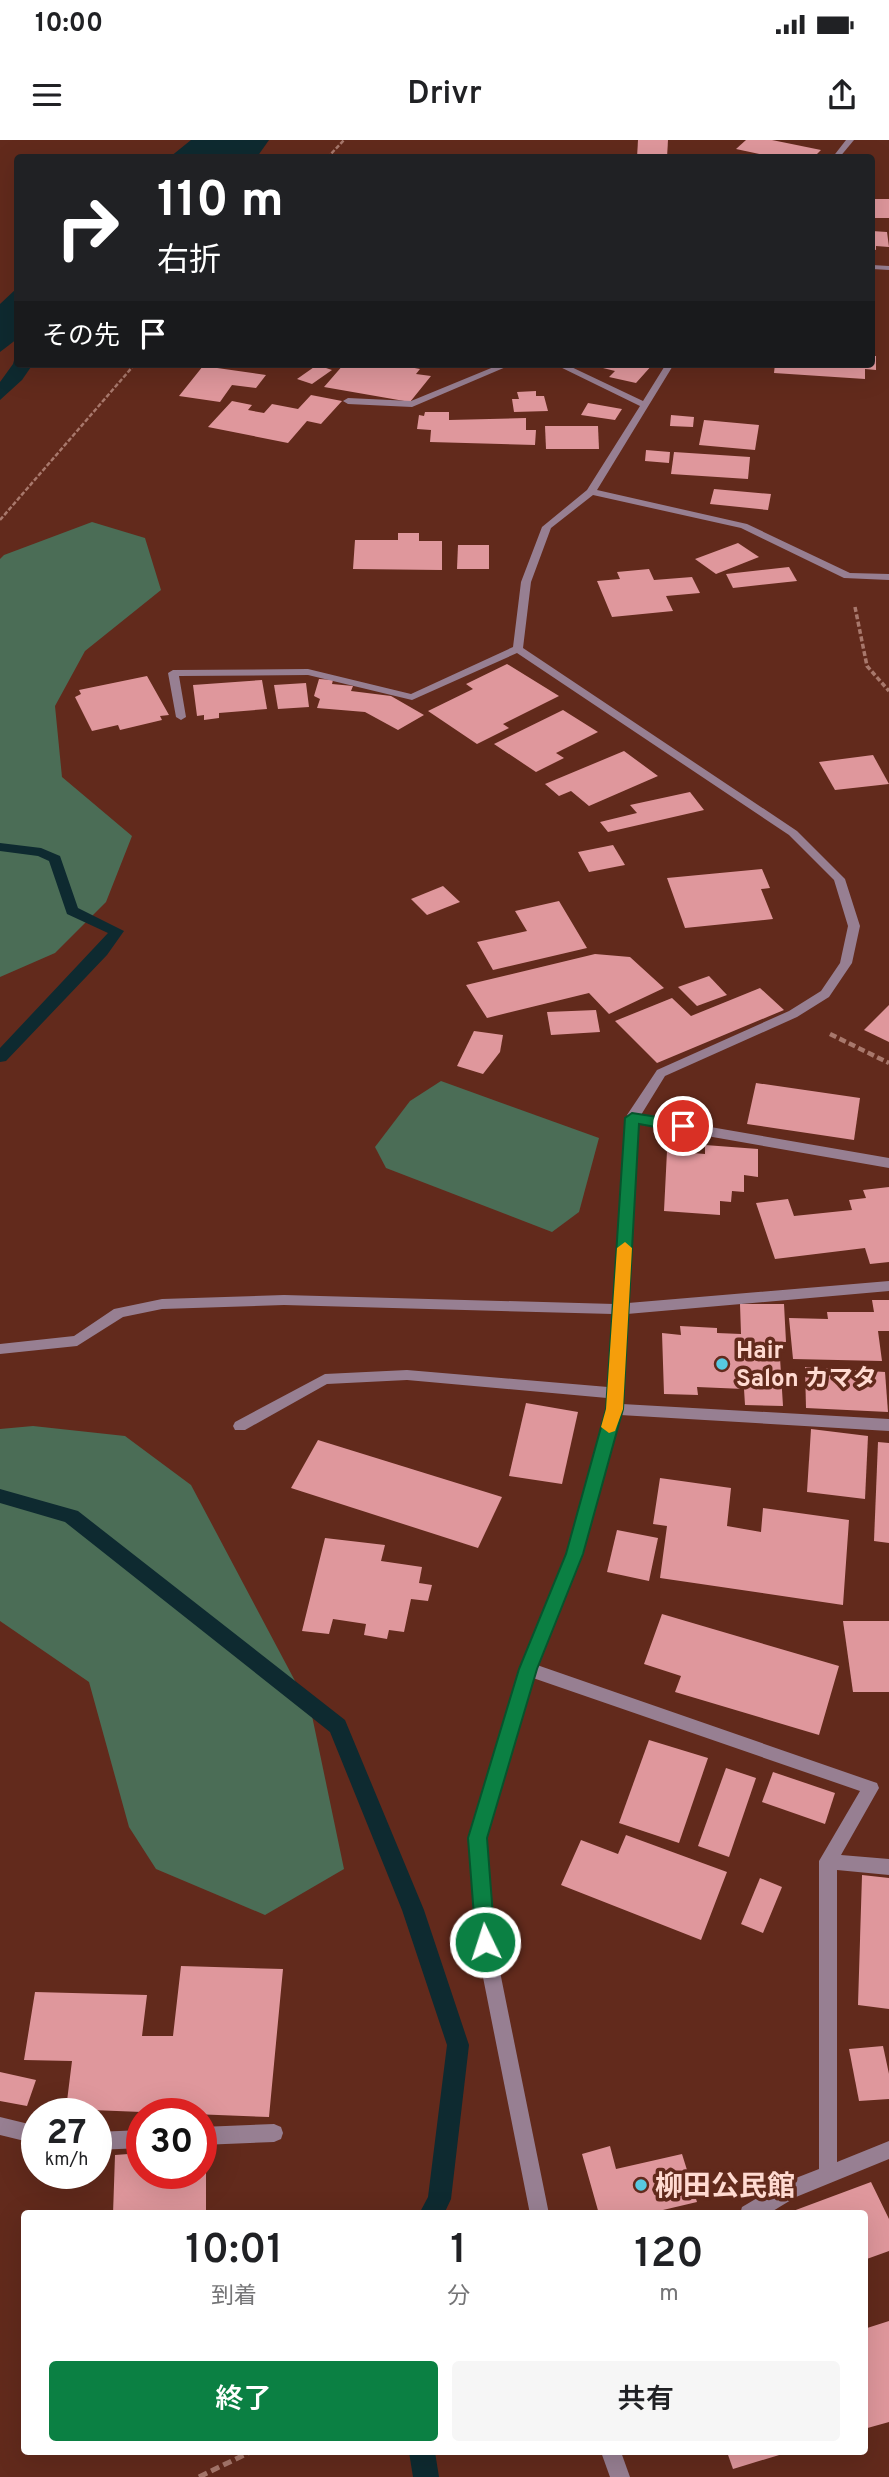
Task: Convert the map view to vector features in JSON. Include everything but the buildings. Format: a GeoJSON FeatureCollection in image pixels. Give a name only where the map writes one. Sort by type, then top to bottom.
{"type":"FeatureCollection","features":[{"type":"Feature","properties":{"kind":"street"},"geometry":{"type":"LineString","coordinates":[[838,154],[850,140]]}},
{"type":"Feature","properties":{"kind":"street"},"geometry":{"type":"LineString","coordinates":[[348,401],[412,404],[499,368]]}},
{"type":"Feature","properties":{"kind":"street"},"geometry":{"type":"LineString","coordinates":[[566,368],[643,404]]}},
{"type":"Feature","properties":{"kind":"street"},"geometry":{"type":"LineString","coordinates":[[518,649],[526,582],[547,527],[591,492],[667,368]]}},
{"type":"Feature","properties":{"kind":"street"},"geometry":{"type":"LineString","coordinates":[[591,492],[744,526],[848,576],[889,577]]}},
{"type":"Feature","properties":{"kind":"street"},"geometry":{"type":"LineString","coordinates":[[181,717],[173,673],[309,672],[412,697],[518,649]]}},
{"type":"Feature","properties":{"kind":"street"},"geometry":{"type":"LineString","coordinates":[[518,649],[793,833],[839,879],[854,926],[846,963],[825,994],[793,1014],[661,1073],[632,1118],[614,1409],[574,1554],[528,1669],[477,1838],[485,1942],[539,2210]]}},
{"type":"Feature","properties":{"kind":"street"},"geometry":{"type":"LineString","coordinates":[[632,1118],[889,1163]]}},
{"type":"Feature","properties":{"kind":"street"},"geometry":{"type":"LineString","coordinates":[[0,1349],[77,1340],[119,1313],[162,1304],[284,1300],[621,1309],[889,1286]]}},
{"type":"Feature","properties":{"kind":"street"},"geometry":{"type":"LineString","coordinates":[[240,1426],[325,1379],[407,1375],[615,1393]]}},
{"type":"Feature","properties":{"kind":"street"},"geometry":{"type":"LineString","coordinates":[[614,1409],[889,1425]]}},
{"type":"Feature","properties":{"kind":"street"},"geometry":{"type":"LineString","coordinates":[[528,1669],[871,1788],[828,1861],[828,2175]]}},
{"type":"Feature","properties":{"kind":"street"},"geometry":{"type":"LineString","coordinates":[[828,1861],[889,1867]]}},
{"type":"Feature","properties":{"kind":"street"},"geometry":{"type":"LineString","coordinates":[[0,2126],[21,2131]]}},
{"type":"Feature","properties":{"kind":"street"},"geometry":{"type":"LineString","coordinates":[[217,2135],[274,2133]]}},
{"type":"Feature","properties":{"kind":"street"},"geometry":{"type":"LineString","coordinates":[[756,2210],[790,2190],[889,2150]]}},
{"type":"Feature","properties":{"kind":"street"},"geometry":{"type":"LineString","coordinates":[[612,2455],[620,2477]]}},
{"type":"Feature","properties":{"kind":"path"},"geometry":{"type":"LineString","coordinates":[[331,154],[344,140]]}},
{"type":"Feature","properties":{"kind":"path"},"geometry":{"type":"LineString","coordinates":[[0,520],[132,368]]}},
{"type":"Feature","properties":{"kind":"path"},"geometry":{"type":"LineString","coordinates":[[848,576],[867,666],[889,691]]}},
{"type":"Feature","properties":{"kind":"path"},"geometry":{"type":"LineString","coordinates":[[793,1014],[889,1063]]}},
{"type":"Feature","properties":{"kind":"path"},"geometry":{"type":"LineString","coordinates":[[199,2477],[244,2455]]}},
{"type":"Feature","properties":{"kind":"green space"},"geometry":{"type":"Polygon","coordinates":[[[92,522],[145,538],[161,590],[85,651],[55,706],[62,777],[132,836],[106,902],[55,953],[0,977],[0,559],[4,555],[92,522]]]}},
{"type":"Feature","properties":{"kind":"green space"},"geometry":{"type":"Polygon","coordinates":[[[441,1081],[599,1138],[579,1212],[552,1232],[386,1168],[375,1147],[410,1101],[441,1081]]]}},
{"type":"Feature","properties":{"kind":"green space"},"geometry":{"type":"Polygon","coordinates":[[[33,1426],[125,1436],[191,1485],[311,1711],[344,1869],[265,1915],[156,1869],[129,1827],[89,1682],[0,1621],[0,1429],[33,1426]]]}},
{"type":"Feature","properties":{"kind":"water"},"geometry":{"type":"Polygon","coordinates":[[[191,140],[269,140],[259,154],[174,154],[191,140]]]}},
{"type":"Feature","properties":{"kind":"water"},"geometry":{"type":"Polygon","coordinates":[[[14,291],[14,341],[0,352],[0,304],[14,291]]]}},
{"type":"Feature","properties":{"kind":"water"},"geometry":{"type":"Polygon","coordinates":[[[14,360],[14,368],[30,368],[22,380],[0,400],[0,382],[14,360]]]}},
{"type":"Feature","properties":{"kind":"waterway"},"geometry":{"type":"LineString","coordinates":[[0,847],[41,852],[55,859],[72,911],[117,931],[38,1020],[0,1057]]}},
{"type":"Feature","properties":{"kind":"waterway"},"geometry":{"type":"LineString","coordinates":[[0,1496],[71,1516],[338,1726],[413,1910],[458,2045],[439,2199],[433,2210]]}},
{"type":"Feature","properties":{"kind":"waterway"},"geometry":{"type":"LineString","coordinates":[[422,2455],[426,2477]]}},
{"type":"Feature","properties":{"kind":"slow traffic"},"geometry":{"type":"LineString","coordinates":[[609,1427],[614,1409],[625,1248]]}},
{"type":"Feature","properties":{"kind":"place","name":"Hair Salon カマタ"},"geometry":{"type":"Point","coordinates":[722,1364]}},
{"type":"Feature","properties":{"kind":"place","name":"柳田公民館"},"geometry":{"type":"Point","coordinates":[641,2185]}},
{"type":"Feature","properties":{"kind":"route"},"geometry":{"type":"LineString","coordinates":[[485,1942],[477,1838],[501,1768],[528,1669],[574,1554],[614,1409],[632,1118],[683,1126]]}}]}
